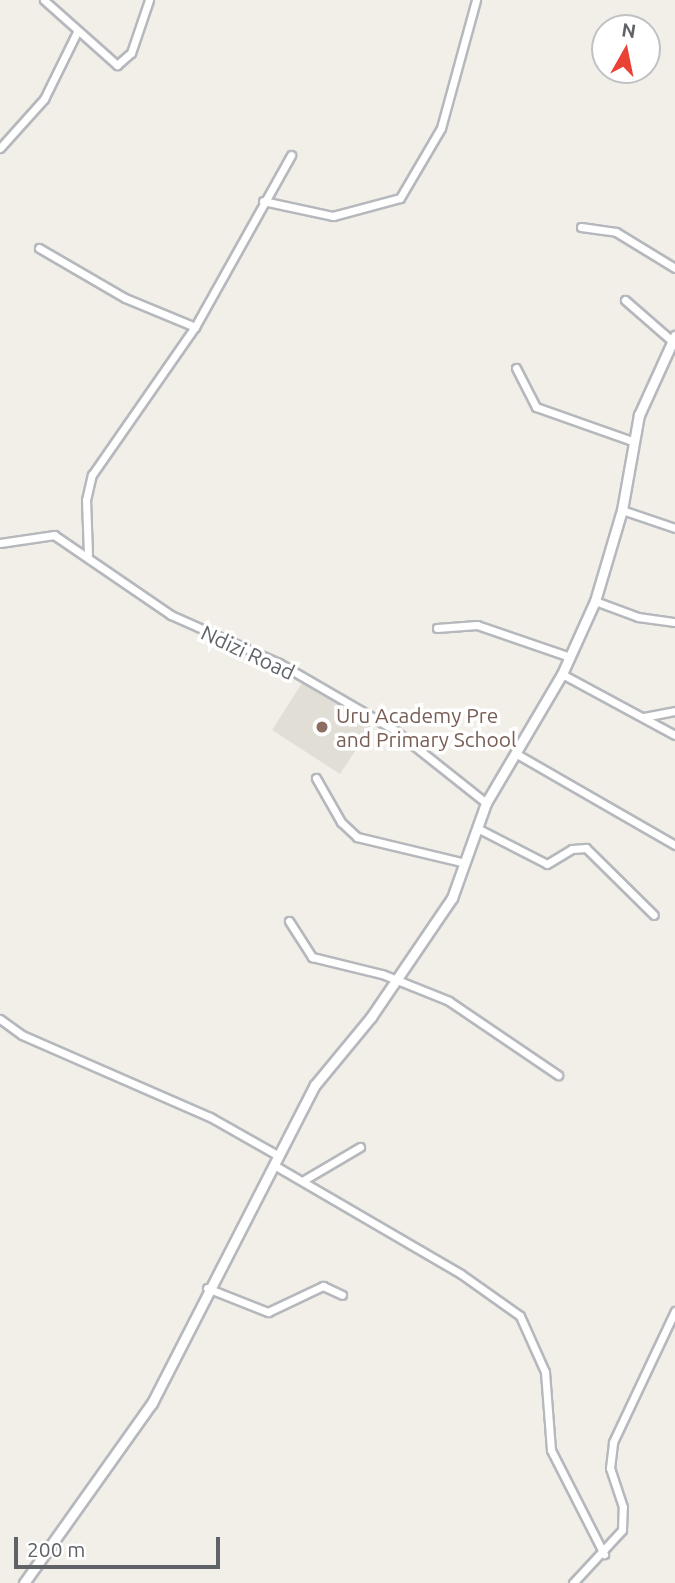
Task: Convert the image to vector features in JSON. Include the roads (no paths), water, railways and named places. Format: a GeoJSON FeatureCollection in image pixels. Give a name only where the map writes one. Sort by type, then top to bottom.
{"type":"FeatureCollection","features":[{"type":"Feature","properties":{"kind":"street"},"geometry":{"type":"LineString","coordinates":[[44,0],[107,61],[123,63],[149,0]]}},
{"type":"Feature","properties":{"kind":"street"},"geometry":{"type":"LineString","coordinates":[[262,201],[333,216],[400,198],[440,128],[476,0]]}},
{"type":"Feature","properties":{"kind":"street"},"geometry":{"type":"LineString","coordinates":[[0,148],[44,99],[77,32]]}},
{"type":"Feature","properties":{"kind":"street"},"geometry":{"type":"LineString","coordinates":[[88,554],[86,500],[92,475],[195,327],[262,201],[291,155]]}},
{"type":"Feature","properties":{"kind":"street"},"geometry":{"type":"LineString","coordinates":[[581,227],[615,233],[675,268]]}},
{"type":"Feature","properties":{"kind":"street"},"geometry":{"type":"LineString","coordinates":[[39,248],[125,299],[195,327]]}},
{"type":"Feature","properties":{"kind":"street"},"geometry":{"type":"LineString","coordinates":[[24,1583],[130,1440],[207,1288],[316,1085],[396,979],[452,898],[479,829],[486,803],[570,657],[595,601],[622,510],[632,441],[674,339],[625,300]]}},
{"type":"Feature","properties":{"kind":"street"},"geometry":{"type":"LineString","coordinates":[[516,368],[536,407],[632,441]]}},
{"type":"Feature","properties":{"kind":"street"},"geometry":{"type":"LineString","coordinates":[[622,510],[675,528]]}},
{"type":"Feature","properties":{"kind":"street","name":"Ndizi Road"},"geometry":{"type":"LineString","coordinates":[[0,543],[54,535],[88,554],[171,615],[279,663],[393,729],[486,803]]}},
{"type":"Feature","properties":{"kind":"street"},"geometry":{"type":"LineString","coordinates":[[595,601],[638,617],[675,622]]}},
{"type":"Feature","properties":{"kind":"street"},"geometry":{"type":"LineString","coordinates":[[437,628],[477,625],[570,657]]}},
{"type":"Feature","properties":{"kind":"street"},"geometry":{"type":"LineString","coordinates":[[562,674],[675,735]]}},
{"type":"Feature","properties":{"kind":"street"},"geometry":{"type":"LineString","coordinates":[[644,717],[675,711]]}},
{"type":"Feature","properties":{"kind":"street"},"geometry":{"type":"LineString","coordinates":[[515,753],[675,845]]}},
{"type":"Feature","properties":{"kind":"street"},"geometry":{"type":"LineString","coordinates":[[316,778],[341,822],[357,837],[465,863]]}},
{"type":"Feature","properties":{"kind":"street"},"geometry":{"type":"LineString","coordinates":[[479,829],[547,864],[572,849],[586,848],[654,915]]}},
{"type":"Feature","properties":{"kind":"street"},"geometry":{"type":"LineString","coordinates":[[289,921],[312,957],[396,979],[481,1020],[558,1075]]}},
{"type":"Feature","properties":{"kind":"street"},"geometry":{"type":"LineString","coordinates":[[0,1019],[22,1035],[210,1117],[303,1180],[461,1274],[520,1317],[545,1371],[551,1450],[604,1554]]}},
{"type":"Feature","properties":{"kind":"street"},"geometry":{"type":"LineString","coordinates":[[303,1180],[360,1147]]}},
{"type":"Feature","properties":{"kind":"street"},"geometry":{"type":"LineString","coordinates":[[207,1288],[268,1312],[323,1286],[342,1294]]}},
{"type":"Feature","properties":{"kind":"street"},"geometry":{"type":"LineString","coordinates":[[573,1583],[604,1554],[624,1524],[610,1468],[613,1443],[675,1311]]}},
{"type":"Feature","properties":{"kind":"place","name":"Uru Academy Pre and Primary School"},"geometry":{"type":"Point","coordinates":[322,727]}}]}
